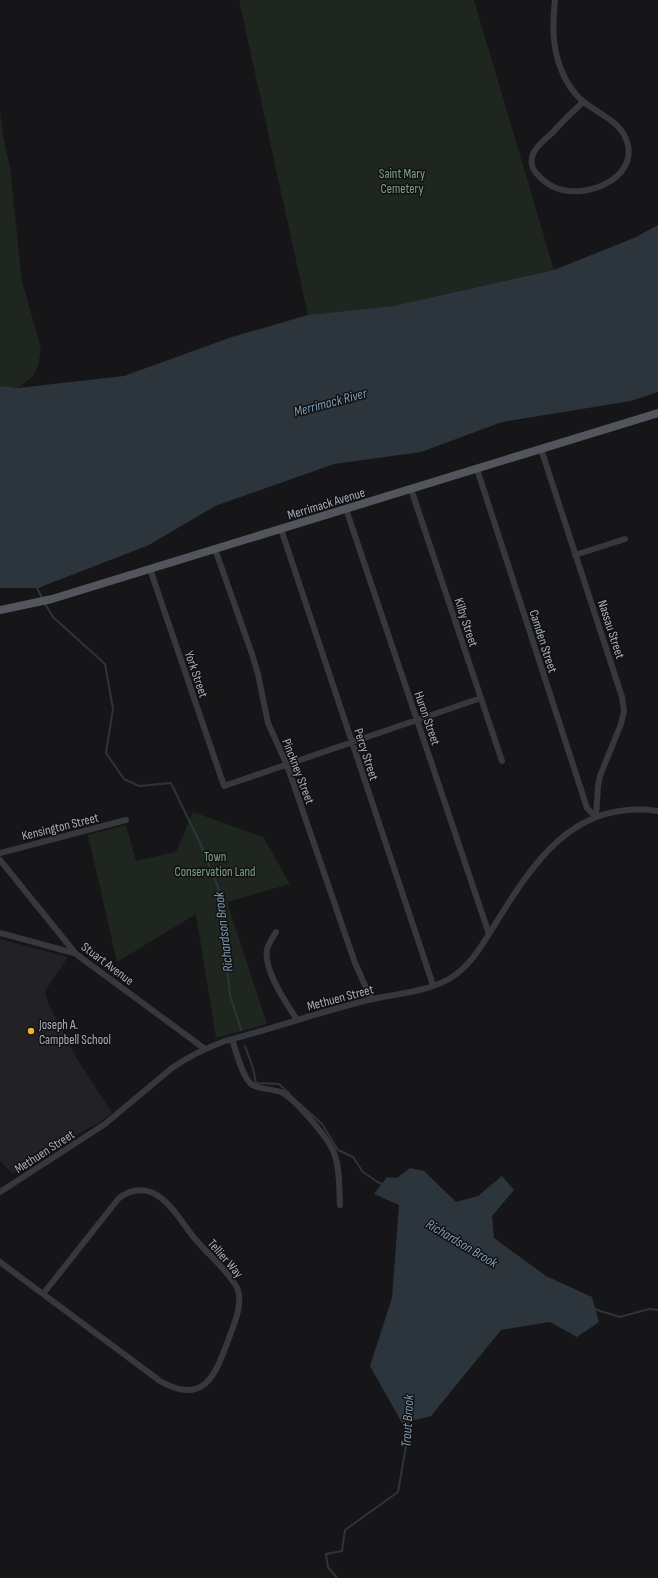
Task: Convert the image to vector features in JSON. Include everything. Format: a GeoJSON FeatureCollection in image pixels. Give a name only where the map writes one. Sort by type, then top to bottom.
{"type":"FeatureCollection","features":[{"type":"Feature","properties":{"kind":"main road","name":"Merrimack Avenue"},"geometry":{"type":"LineString","coordinates":[[0,610],[52,600],[658,413]]}},
{"type":"Feature","properties":{"kind":"street"},"geometry":{"type":"LineString","coordinates":[[555,0],[553,35],[560,68],[571,88],[583,102],[620,129],[627,144],[628,158],[620,175],[608,184],[571,192],[557,189],[545,182],[534,171],[532,158],[539,146],[583,102]]}},
{"type":"Feature","properties":{"kind":"street","name":"Nassau Street"},"geometry":{"type":"LineString","coordinates":[[541,449],[623,704],[623,717],[621,724],[600,776],[596,817]]}},
{"type":"Feature","properties":{"kind":"street","name":"Camden Street"},"geometry":{"type":"LineString","coordinates":[[477,469],[587,808],[596,817]]}},
{"type":"Feature","properties":{"kind":"street","name":"Kilby Street"},"geometry":{"type":"LineString","coordinates":[[411,489],[502,762]]}},
{"type":"Feature","properties":{"kind":"street","name":"Huron Street"},"geometry":{"type":"LineString","coordinates":[[346,509],[489,934]]}},
{"type":"Feature","properties":{"kind":"street","name":"Percy Street"},"geometry":{"type":"LineString","coordinates":[[281,529],[433,985]]}},
{"type":"Feature","properties":{"kind":"street"},"geometry":{"type":"LineString","coordinates":[[575,555],[625,538]]}},
{"type":"Feature","properties":{"kind":"street","name":"Pinckney Street"},"geometry":{"type":"LineString","coordinates":[[215,549],[252,654],[258,674],[268,723],[287,765],[352,956],[371,999]]}},
{"type":"Feature","properties":{"kind":"street","name":"York Street"},"geometry":{"type":"LineString","coordinates":[[150,569],[224,786],[287,765]]}},
{"type":"Feature","properties":{"kind":"street"},"geometry":{"type":"LineString","coordinates":[[287,765],[481,698]]}},
{"type":"Feature","properties":{"kind":"street","name":"Methuen Street"},"geometry":{"type":"LineString","coordinates":[[0,1192],[105,1124],[161,1076],[183,1060],[205,1049],[232,1039],[296,1020],[371,999],[433,985],[450,978],[473,957],[520,886],[546,853],[568,833],[586,821],[596,817],[635,808],[658,811]]}},
{"type":"Feature","properties":{"kind":"street","name":"Kensington Street"},"geometry":{"type":"LineString","coordinates":[[0,853],[126,820]]}},
{"type":"Feature","properties":{"kind":"street","name":"Stuart Avenue"},"geometry":{"type":"LineString","coordinates":[[0,860],[76,954],[205,1049]]}},
{"type":"Feature","properties":{"kind":"street"},"geometry":{"type":"LineString","coordinates":[[276,932],[267,950],[270,971],[277,987],[296,1020]]}},
{"type":"Feature","properties":{"kind":"street"},"geometry":{"type":"LineString","coordinates":[[0,933],[76,954]]}},
{"type":"Feature","properties":{"kind":"street"},"geometry":{"type":"LineString","coordinates":[[232,1039],[245,1076],[251,1084],[273,1089],[284,1094],[306,1115],[330,1144],[336,1158],[340,1204]]}},
{"type":"Feature","properties":{"kind":"street","name":"Tellier Way"},"geometry":{"type":"LineString","coordinates":[[0,1262],[42,1294],[160,1381],[171,1387],[182,1390],[191,1389],[206,1384],[215,1373],[236,1318],[239,1302],[239,1294],[235,1284],[190,1234],[168,1205],[154,1194],[141,1190],[129,1192],[119,1198],[42,1294]]}},
{"type":"Feature","properties":{"kind":"shaded area","name":"Joseph A. Campbell School"},"geometry":{"type":"Polygon","coordinates":[[[0,939],[68,957],[45,991],[48,1003],[77,1059],[112,1113],[100,1122],[60,1144],[13,1174],[0,1161],[0,939]]]}},
{"type":"Feature","properties":{"kind":"green space","name":"Saint Mary Cemetery"},"geometry":{"type":"Polygon","coordinates":[[[239,0],[474,0],[554,270],[393,306],[308,315],[239,0]]]}},
{"type":"Feature","properties":{"kind":"green space"},"geometry":{"type":"Polygon","coordinates":[[[0,111],[10,168],[22,281],[41,348],[38,366],[33,376],[18,388],[0,386],[0,111]]]}},
{"type":"Feature","properties":{"kind":"green space","name":"Town Conservation Land"},"geometry":{"type":"Polygon","coordinates":[[[193,812],[263,837],[290,884],[227,902],[267,1024],[216,1038],[196,914],[117,962],[88,835],[126,825],[136,861],[176,852],[193,812]]]}},
{"type":"Feature","properties":{"kind":"water","name":"Merrimack River"},"geometry":{"type":"Polygon","coordinates":[[[658,225],[658,392],[631,401],[502,422],[421,452],[334,464],[215,506],[149,545],[38,588],[0,588],[0,386],[18,388],[124,376],[232,337],[308,315],[393,306],[554,270],[634,238],[658,225]]]}},
{"type":"Feature","properties":{"kind":"water"},"geometry":{"type":"Polygon","coordinates":[[[410,1168],[424,1171],[456,1202],[478,1196],[502,1176],[514,1190],[492,1216],[494,1238],[546,1276],[592,1297],[599,1322],[577,1337],[550,1322],[501,1330],[431,1416],[402,1423],[370,1366],[392,1298],[399,1205],[374,1194],[387,1177],[397,1178],[410,1168]]]}},
{"type":"Feature","properties":{"kind":"waterway","name":"Richardson Brook"},"geometry":{"type":"LineString","coordinates":[[36,586],[42,598]]}},
{"type":"Feature","properties":{"kind":"waterway","name":"Richardson Brook"},"geometry":{"type":"LineString","coordinates":[[44,602],[53,617],[105,664],[113,709],[106,753],[124,779],[139,786],[171,783],[200,843],[218,887],[230,995],[241,1030]]}},
{"type":"Feature","properties":{"kind":"waterway","name":"Richardson Brook"},"geometry":{"type":"LineString","coordinates":[[245,1046],[253,1068],[256,1083],[279,1084],[290,1094]]}},
{"type":"Feature","properties":{"kind":"waterway","name":"Richardson Brook"},"geometry":{"type":"LineString","coordinates":[[300,1104],[322,1124],[338,1150],[353,1157],[363,1172],[384,1185]]}},
{"type":"Feature","properties":{"kind":"waterway","name":"Richardson Brook"},"geometry":{"type":"LineString","coordinates":[[594,1309],[620,1317],[649,1309],[658,1310]]}},
{"type":"Feature","properties":{"kind":"waterway","name":"Trout Brook"},"geometry":{"type":"LineString","coordinates":[[337,1578],[328,1567],[326,1554],[342,1551],[345,1530],[398,1492],[408,1435],[408,1420]]}},
{"type":"Feature","properties":{"kind":"place","name":"Joseph A. Campbell School"},"geometry":{"type":"Point","coordinates":[31,1031]}}]}
